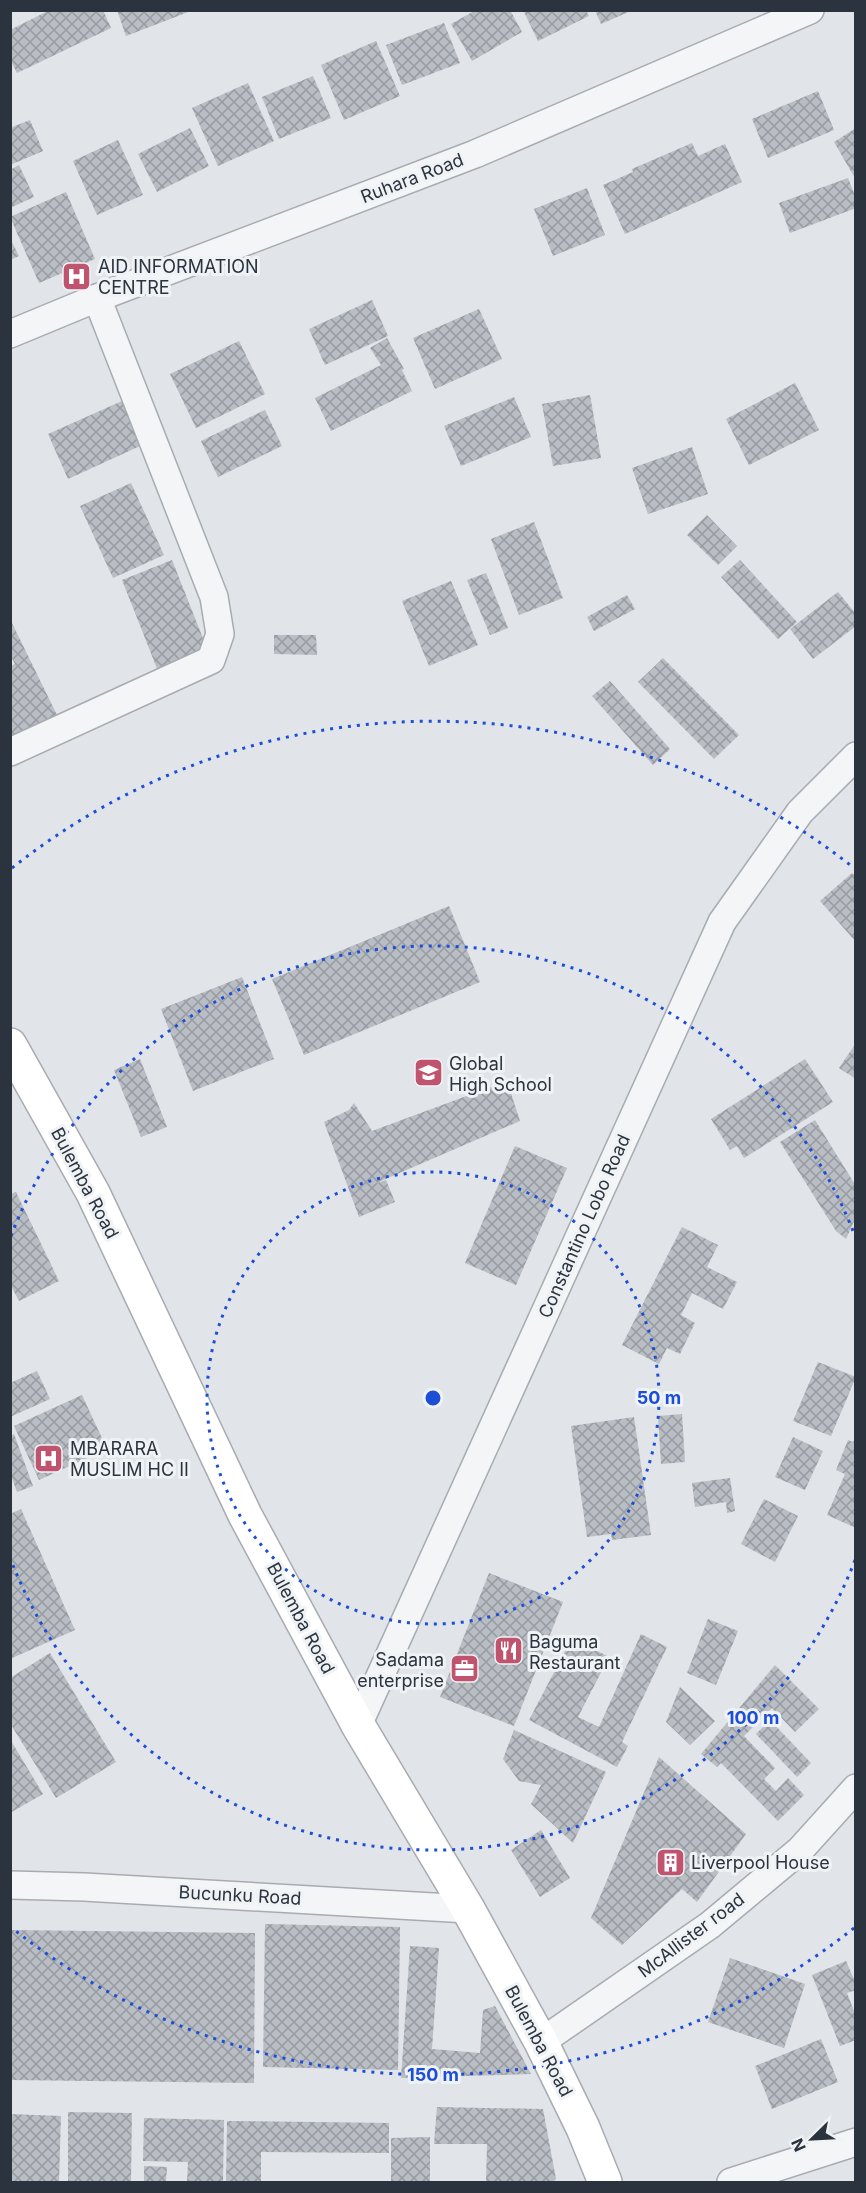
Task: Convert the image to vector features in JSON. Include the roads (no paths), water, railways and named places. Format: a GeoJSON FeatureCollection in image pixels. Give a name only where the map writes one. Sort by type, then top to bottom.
{"type":"FeatureCollection","features":[{"type":"Feature","properties":{"kind":"main road","name":"Bulemba Road"},"geometry":{"type":"LineString","coordinates":[[10,1046],[93,1193],[245,1515],[358,1725],[468,1908],[541,2043],[583,2128],[605,2182]]}},
{"type":"Feature","properties":{"kind":"street","name":"Ruhara Road"},"geometry":{"type":"LineString","coordinates":[[10,334],[97,298],[475,154],[810,10]]}},
{"type":"Feature","properties":{"kind":"street"},"geometry":{"type":"LineString","coordinates":[[10,752],[211,660],[220,634],[214,597],[97,298]]}},
{"type":"Feature","properties":{"kind":"street","name":"Constantino Lobo Road"},"geometry":{"type":"LineString","coordinates":[[358,1725],[722,922],[800,812],[855,756]]}},
{"type":"Feature","properties":{"kind":"street","name":"McAllister road"},"geometry":{"type":"LineString","coordinates":[[541,2043],[710,1925],[800,1850],[855,1788]]}},
{"type":"Feature","properties":{"kind":"street","name":"Bucunku Road"},"geometry":{"type":"LineString","coordinates":[[10,1885],[468,1908]]}},
{"type":"Feature","properties":{"kind":"street"},"geometry":{"type":"LineString","coordinates":[[731,2182],[855,2142]]}},
{"type":"Feature","properties":{"kind":"place","name":"AID INFORMATION CENTRE"},"geometry":{"type":"Point","coordinates":[77,276]}},
{"type":"Feature","properties":{"kind":"place","name":"Global High School"},"geometry":{"type":"Point","coordinates":[428,1073]}},
{"type":"Feature","properties":{"kind":"place","name":"MBARARA MUSLIM HC II"},"geometry":{"type":"Point","coordinates":[49,1458]}},
{"type":"Feature","properties":{"kind":"place","name":"Baguma Restaurant"},"geometry":{"type":"Point","coordinates":[508,1651]}},
{"type":"Feature","properties":{"kind":"place","name":"Sadama enterprise"},"geometry":{"type":"Point","coordinates":[465,1669]}},
{"type":"Feature","properties":{"kind":"place","name":"Liverpool House"},"geometry":{"type":"Point","coordinates":[670,1862]}}]}
